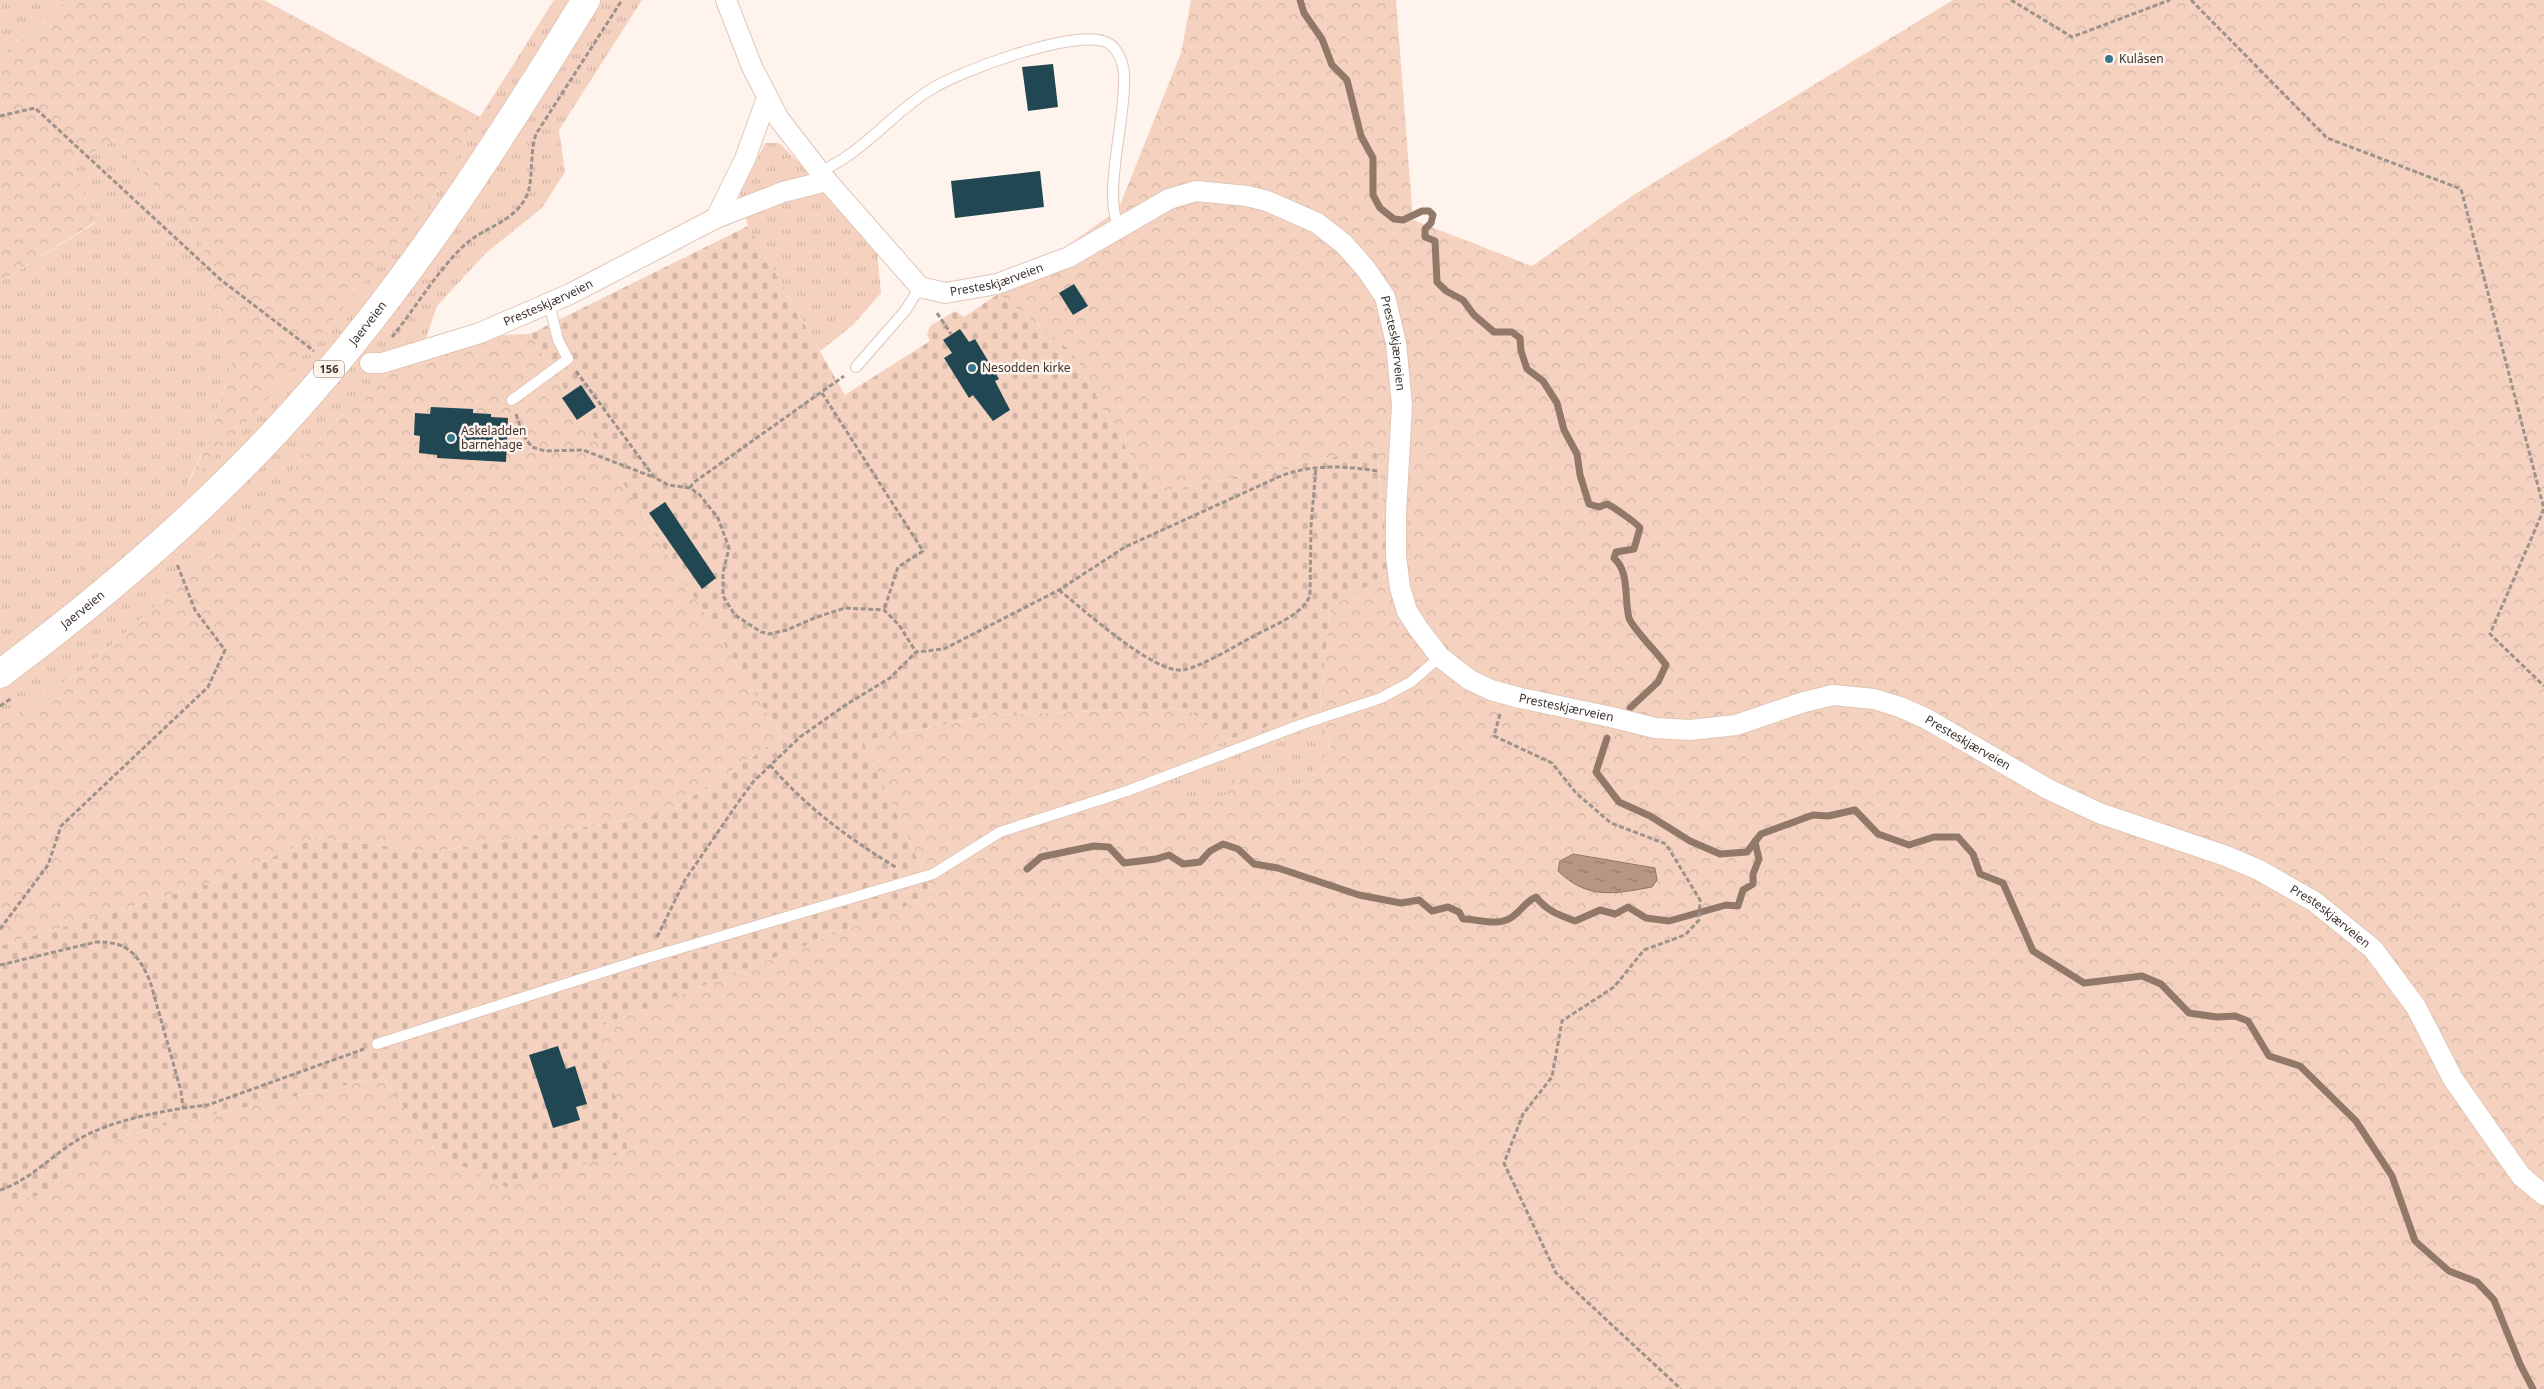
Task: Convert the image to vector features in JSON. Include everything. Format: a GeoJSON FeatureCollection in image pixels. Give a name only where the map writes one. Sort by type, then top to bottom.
{"type":"FeatureCollection","features":[{"type":"Feature","properties":{"kind":"main road","name":"Jaerveien"},"geometry":{"type":"LineString","coordinates":[[0,674],[55,634],[126,575],[194,514],[279,428],[383,304],[442,225],[586,0]]}},
{"type":"Feature","properties":{"kind":"street"},"geometry":{"type":"LineString","coordinates":[[726,0],[752,67],[778,119],[920,288]]}},
{"type":"Feature","properties":{"kind":"street"},"geometry":{"type":"LineString","coordinates":[[716,218],[745,159],[767,98]]}},
{"type":"Feature","properties":{"kind":"street","name":"Presteskjærveien"},"geometry":{"type":"LineString","coordinates":[[370,363],[382,363],[480,333],[549,303],[716,218],[824,176]]}},
{"type":"Feature","properties":{"kind":"street","name":"Presteskjærveien"},"geometry":{"type":"LineString","coordinates":[[920,288],[945,293],[997,284],[1068,257],[1169,199],[1196,191],[1267,200],[1317,223],[1344,244],[1366,269],[1385,297],[1390,313],[1396,343],[1402,405],[1396,556],[1400,588],[1407,611],[1440,657],[1470,680],[1505,694],[1655,728],[1690,730],[1736,725],[1804,702],[1833,696],[1874,699],[1900,707],[1925,718],[2054,792],[2091,810],[2118,821],[2226,856],[2259,870],[2315,902],[2373,949],[2416,1007],[2453,1079],[2521,1176],[2544,1195]]}},
{"type":"Feature","properties":{"kind":"lane"},"geometry":{"type":"LineString","coordinates":[[824,176],[844,159],[864,146],[905,106],[932,88],[956,76],[1018,54],[1045,47],[1078,39],[1102,40],[1116,50],[1124,70],[1124,102],[1113,192],[1113,212],[1119,227]]}},
{"type":"Feature","properties":{"kind":"lane"},"geometry":{"type":"LineString","coordinates":[[856,366],[905,311],[920,288]]}},
{"type":"Feature","properties":{"kind":"lane"},"geometry":{"type":"LineString","coordinates":[[512,400],[568,359],[558,340],[549,303]]}},
{"type":"Feature","properties":{"kind":"lane"},"geometry":{"type":"LineString","coordinates":[[377,1044],[647,958],[933,874],[1000,832],[1126,791],[1300,724],[1381,698],[1411,682],[1440,657]]}},
{"type":"Feature","properties":{"kind":"path"},"geometry":{"type":"LineString","coordinates":[[370,363],[456,254],[475,237],[504,220],[522,204],[529,186],[530,158],[536,134],[622,0]]}},
{"type":"Feature","properties":{"kind":"path"},"geometry":{"type":"LineString","coordinates":[[2011,0],[2072,37],[2170,0]]}},
{"type":"Feature","properties":{"kind":"path"},"geometry":{"type":"LineString","coordinates":[[2191,0],[2327,138],[2461,188],[2544,509],[2490,634],[2544,686]]}},
{"type":"Feature","properties":{"kind":"path"},"geometry":{"type":"LineString","coordinates":[[0,116],[35,108],[221,280],[333,365]]}},
{"type":"Feature","properties":{"kind":"path"},"geometry":{"type":"LineString","coordinates":[[568,359],[654,477]]}},
{"type":"Feature","properties":{"kind":"path"},"geometry":{"type":"LineString","coordinates":[[690,488],[693,483],[822,393],[856,366]]}},
{"type":"Feature","properties":{"kind":"path"},"geometry":{"type":"LineString","coordinates":[[822,393],[923,551],[898,567],[884,610]]}},
{"type":"Feature","properties":{"kind":"path"},"geometry":{"type":"LineString","coordinates":[[512,400],[523,435],[532,447],[545,451],[583,450],[668,484],[690,488],[699,494],[718,518],[729,548],[723,574],[723,596],[735,615],[761,632],[769,634],[787,630],[817,617],[845,608],[884,610],[900,625],[916,652]]}},
{"type":"Feature","properties":{"kind":"path"},"geometry":{"type":"LineString","coordinates":[[647,958],[685,880],[753,782],[800,737],[847,704],[890,678],[916,652],[944,649],[1060,590],[1125,547],[1283,475],[1316,467],[1339,465],[1399,475]]}},
{"type":"Feature","properties":{"kind":"path"},"geometry":{"type":"LineString","coordinates":[[1060,590],[1124,642],[1151,660],[1179,670],[1185,670],[1220,654],[1287,618],[1305,605],[1310,596],[1311,526],[1316,467]]}},
{"type":"Feature","properties":{"kind":"path"},"geometry":{"type":"LineString","coordinates":[[0,929],[48,865],[61,826],[208,687],[225,650],[195,610],[177,564]]}},
{"type":"Feature","properties":{"kind":"path"},"geometry":{"type":"LineString","coordinates":[[1505,694],[1494,736],[1552,763],[1576,793],[1612,823],[1666,844],[1700,900],[1699,920],[1685,935],[1644,950],[1614,987],[1562,1021],[1552,1076],[1523,1114],[1504,1163],[1556,1273],[1681,1389]]}},
{"type":"Feature","properties":{"kind":"path"},"geometry":{"type":"LineString","coordinates":[[770,765],[793,792],[849,839],[915,879]]}},
{"type":"Feature","properties":{"kind":"path"},"geometry":{"type":"LineString","coordinates":[[0,965],[96,942],[112,941],[132,952],[144,967],[150,981],[181,1091],[183,1108]]}},
{"type":"Feature","properties":{"kind":"path"},"geometry":{"type":"LineString","coordinates":[[0,1190],[18,1183],[88,1134],[121,1123],[183,1108],[208,1105],[377,1044]]}},
{"type":"Feature","properties":{"kind":"green space"},"geometry":{"type":"Polygon","coordinates":[[[0,0],[72,0],[0,55],[0,0]]]}},
{"type":"Feature","properties":{"kind":"green space"},"geometry":{"type":"Polygon","coordinates":[[[72,0],[264,0],[480,117],[428,206],[269,397],[187,487],[213,428],[232,362],[199,235],[113,140],[73,166],[95,222],[0,282],[0,55],[72,0]]]}},
{"type":"Feature","properties":{"kind":"green space"},"geometry":{"type":"Polygon","coordinates":[[[554,0],[642,0],[559,130],[565,172],[542,208],[486,253],[437,306],[426,338],[340,417],[233,536],[87,667],[0,726],[0,282],[95,223],[73,166],[113,140],[199,235],[232,362],[213,428],[187,485],[428,206],[480,117],[554,0]]]}},
{"type":"Feature","properties":{"kind":"green space"},"geometry":{"type":"Polygon","coordinates":[[[1191,0],[1396,0],[1413,220],[1532,266],[1635,194],[1953,0],[2544,0],[2544,1389],[0,1389],[0,1202],[44,1195],[91,1147],[151,1128],[383,1077],[436,1153],[598,1027],[934,895],[863,741],[989,715],[1187,708],[1225,741],[1181,762],[1168,801],[1227,795],[1243,768],[1271,758],[1283,782],[1301,786],[1331,749],[1320,709],[1330,607],[1389,574],[1377,448],[1152,494],[1071,351],[998,294],[1118,210],[1181,53],[1191,0]]]}},
{"type":"Feature","properties":{"kind":"green space"},"geometry":{"type":"Polygon","coordinates":[[[765,143],[779,143],[851,214],[877,251],[881,293],[853,325],[820,351],[748,226],[740,194],[765,143]]]}},
{"type":"Feature","properties":{"kind":"green space"},"geometry":{"type":"Polygon","coordinates":[[[748,226],[845,395],[930,341],[927,335],[930,326],[955,311],[964,317],[998,294],[1071,351],[1152,494],[1377,448],[1389,574],[1330,607],[1320,709],[1225,741],[1187,708],[989,715],[863,741],[934,895],[598,1027],[628,1151],[506,1187],[436,1153],[383,1077],[151,1128],[91,1147],[44,1195],[0,1202],[0,946],[215,882],[316,838],[433,852],[668,813],[782,737],[530,334],[748,226]]]}},
{"type":"Feature","properties":{"kind":"green space"},"geometry":{"type":"Polygon","coordinates":[[[530,334],[782,737],[668,813],[433,852],[316,838],[215,882],[0,946],[0,726],[87,667],[233,536],[340,417],[426,338],[530,334]]]}},
{"type":"Feature","properties":{"kind":"green space"},"geometry":{"type":"Polygon","coordinates":[[[1320,709],[1331,750],[1301,786],[1283,782],[1271,758],[1243,768],[1228,795],[1167,802],[1181,762],[1225,741],[1320,709]]]}},
{"type":"Feature","properties":{"kind":"water"},"geometry":{"type":"Polygon","coordinates":[[[1573,854],[1655,868],[1657,880],[1652,887],[1626,892],[1602,893],[1591,891],[1580,887],[1558,871],[1560,861],[1573,854]]]}},
{"type":"Feature","properties":{"kind":"building"},"geometry":{"type":"Polygon","coordinates":[[[1053,64],[1058,107],[1028,111],[1022,67],[1053,64]]]}},
{"type":"Feature","properties":{"kind":"building"},"geometry":{"type":"Polygon","coordinates":[[[1040,171],[1044,207],[955,218],[951,181],[1040,171]]]}},
{"type":"Feature","properties":{"kind":"building"},"geometry":{"type":"Polygon","coordinates":[[[1074,284],[1088,306],[1073,315],[1059,293],[1074,284]]]}},
{"type":"Feature","properties":{"kind":"building","name":"Nesodden kirke"},"geometry":{"type":"Polygon","coordinates":[[[960,329],[969,342],[975,339],[999,379],[995,381],[1010,410],[993,421],[973,395],[969,398],[944,358],[952,353],[943,340],[960,329]]]}},
{"type":"Feature","properties":{"kind":"building"},"geometry":{"type":"Polygon","coordinates":[[[581,385],[596,407],[577,420],[562,398],[581,385]]]}},
{"type":"Feature","properties":{"kind":"building"},"geometry":{"type":"Polygon","coordinates":[[[431,407],[473,409],[473,413],[491,414],[491,417],[508,418],[506,462],[437,458],[437,455],[419,453],[420,436],[414,435],[415,413],[430,414],[431,407]]]}},
{"type":"Feature","properties":{"kind":"building"},"geometry":{"type":"Polygon","coordinates":[[[665,502],[716,578],[702,589],[649,513],[665,502]]]}},
{"type":"Feature","properties":{"kind":"building"},"geometry":{"type":"Polygon","coordinates":[[[558,1046],[566,1069],[575,1066],[587,1104],[576,1107],[580,1120],[553,1128],[529,1055],[558,1046]]]}},
{"type":"Feature","properties":{"kind":"waterway"},"geometry":{"type":"LineString","coordinates":[[1300,0],[1304,13],[1322,39],[1332,65],[1347,80],[1361,136],[1373,158],[1373,195],[1380,208],[1394,219],[1403,220],[1422,211],[1429,211],[1433,215],[1431,223],[1425,229],[1425,237],[1435,241],[1437,282],[1446,291],[1463,300],[1474,315],[1494,332],[1512,332],[1520,338],[1521,351],[1527,369],[1543,381],[1557,403],[1564,430],[1577,454],[1580,475],[1589,504],[1599,507],[1607,504],[1625,515],[1640,528],[1634,549],[1616,552],[1614,558],[1619,564],[1624,578],[1629,618],[1666,665],[1658,682],[1630,708]]}},
{"type":"Feature","properties":{"kind":"waterway"},"geometry":{"type":"LineString","coordinates":[[1607,738],[1596,772],[1619,802],[1650,816],[1690,841],[1720,854],[1747,852],[1761,834],[1813,815],[1828,816],[1855,810],[1878,834],[1909,845],[1934,837],[1958,837],[1973,854],[1980,874],[2003,883],[2033,951],[2084,983],[2142,976],[2161,984],[2189,1013],[2217,1017],[2235,1016],[2248,1021],[2269,1056],[2300,1066],[2356,1121],[2392,1176],[2415,1241],[2449,1271],[2477,1282],[2494,1300],[2520,1364],[2533,1389]]}},
{"type":"Feature","properties":{"kind":"waterway"},"geometry":{"type":"LineString","coordinates":[[1027,869],[1041,857],[1094,846],[1109,847],[1124,863],[1156,859],[1169,855],[1183,864],[1200,862],[1210,851],[1223,844],[1238,849],[1254,864],[1278,868],[1359,895],[1401,903],[1419,900],[1432,911],[1448,907],[1459,912],[1463,919],[1501,922],[1507,920],[1536,897],[1549,909],[1575,921],[1600,910],[1615,914],[1628,907],[1646,918],[1669,921],[1726,905],[1738,906],[1743,890],[1753,884],[1753,874],[1759,859],[1755,842]]}},
{"type":"Feature","properties":{"kind":"place","name":"Kulåsen"},"geometry":{"type":"Point","coordinates":[2109,59]}},
{"type":"Feature","properties":{"kind":"place","name":"Nesodden kirke"},"geometry":{"type":"Point","coordinates":[972,368]}},
{"type":"Feature","properties":{"kind":"place","name":"Askeladden barnehage"},"geometry":{"type":"Point","coordinates":[451,438]}}]}
